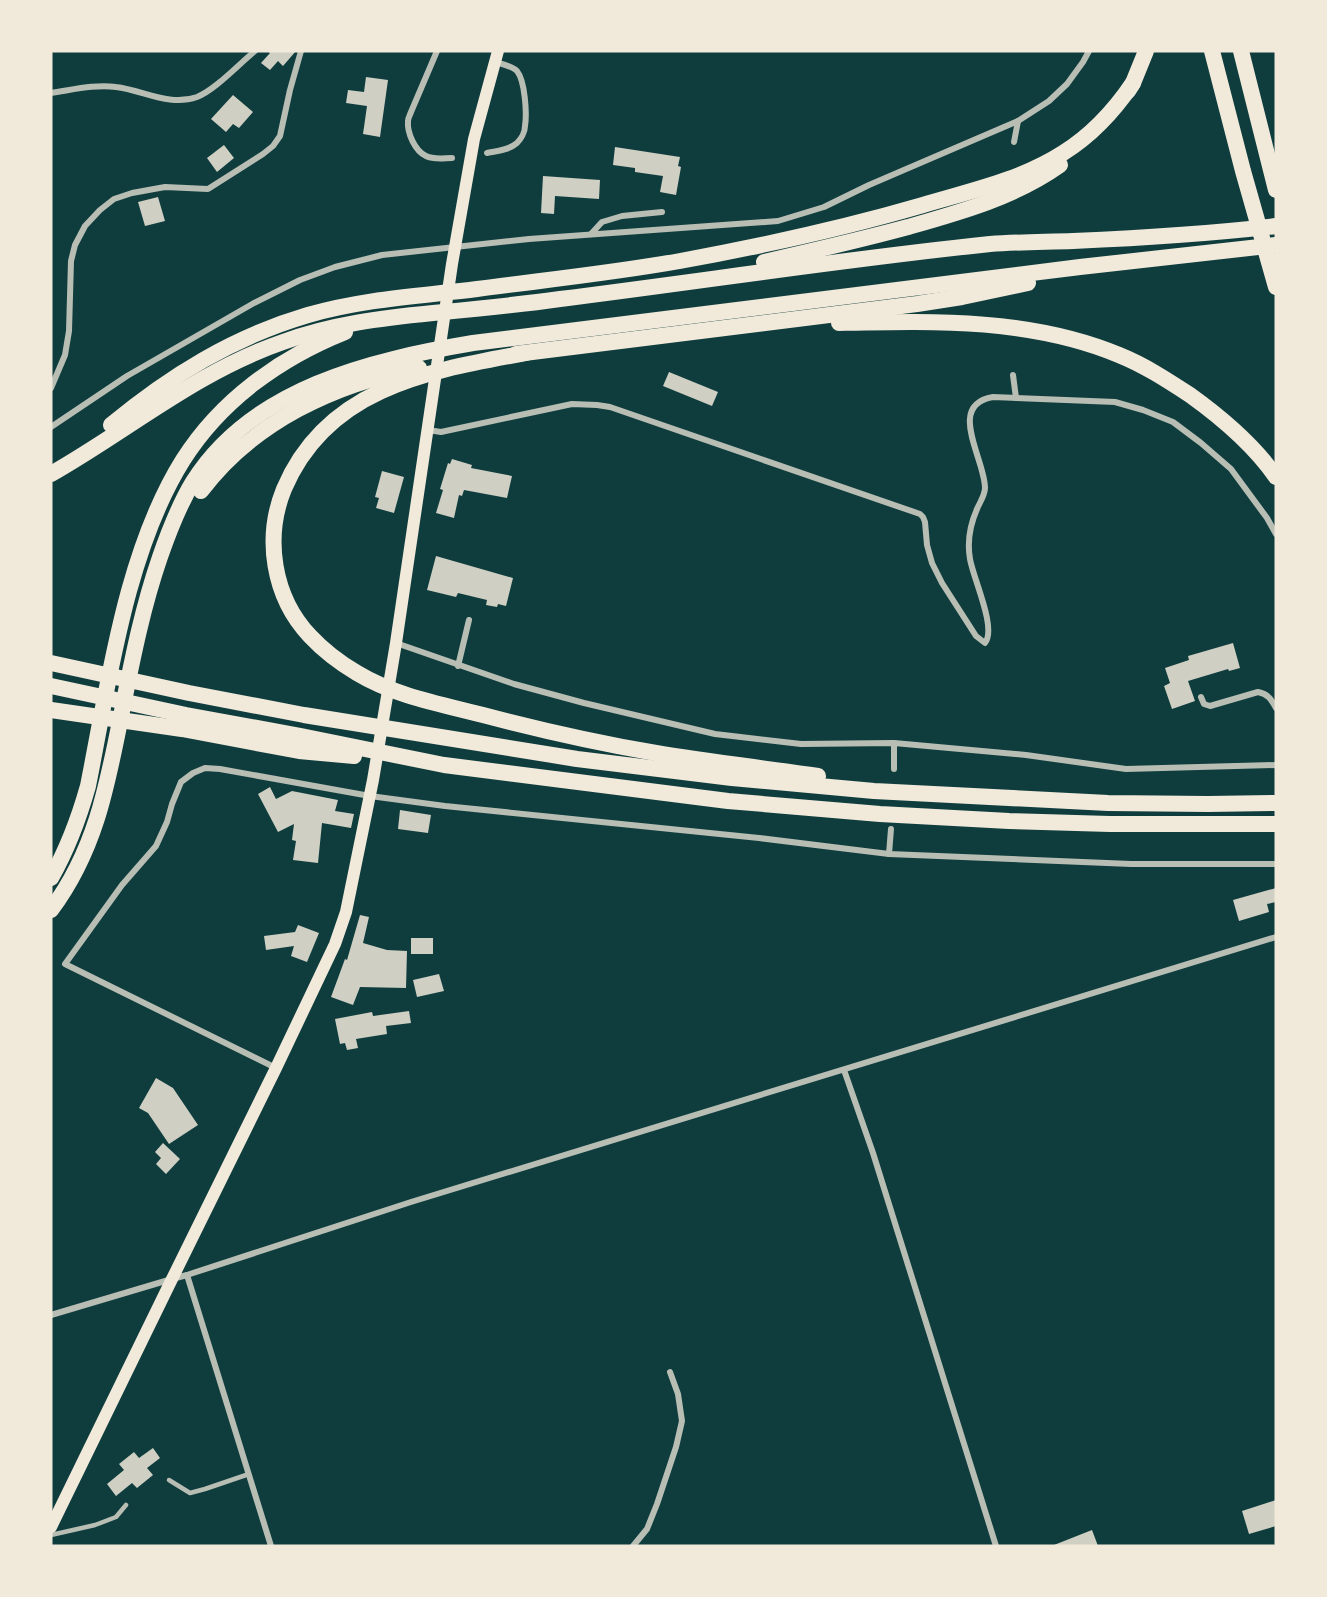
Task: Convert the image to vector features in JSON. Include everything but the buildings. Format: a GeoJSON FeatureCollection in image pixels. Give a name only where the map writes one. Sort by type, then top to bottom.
{"type":"FeatureCollection","features":[{"type":"Feature","properties":{"kind":"highway"},"geometry":{"type":"LineString","coordinates":[[654,286],[884,233],[956,213],[1018,190],[1059,166],[1109,119],[1133,83],[1146,51]]}},
{"type":"Feature","properties":{"kind":"highway"},"geometry":{"type":"LineString","coordinates":[[1212,51],[1276,287]]}},
{"type":"Feature","properties":{"kind":"highway"},"geometry":{"type":"LineString","coordinates":[[1241,51],[1276,190]]}},
{"type":"Feature","properties":{"kind":"highway"},"geometry":{"type":"LineString","coordinates":[[51,472],[172,378],[228,345],[278,325],[334,308],[383,299],[469,290],[679,261],[795,238],[909,209],[1009,178],[1062,154],[1102,122],[1133,83]]}},
{"type":"Feature","properties":{"kind":"highway"},"geometry":{"type":"LineString","coordinates":[[51,472],[101,444],[191,385],[237,360],[306,334],[354,323],[539,302],[994,244],[1192,235],[1276,226]]}},
{"type":"Feature","properties":{"kind":"highway"},"geometry":{"type":"LineString","coordinates":[[51,910],[69,884],[93,834],[110,771],[140,622],[169,532],[181,504],[194,481],[228,440],[254,418],[291,396],[370,365],[473,343],[1056,270],[1276,245]]}},
{"type":"Feature","properties":{"kind":"highway"},"geometry":{"type":"LineString","coordinates":[[146,601],[183,518],[198,494],[230,456],[270,425],[316,401],[368,381],[444,363],[962,297],[1094,270],[1197,254]]}},
{"type":"Feature","properties":{"kind":"highway"},"geometry":{"type":"LineString","coordinates":[[51,878],[68,846],[88,786],[118,636],[136,569],[161,500],[184,459],[216,418],[246,389],[271,370],[313,346],[387,318]]}},
{"type":"Feature","properties":{"kind":"highway"},"geometry":{"type":"LineString","coordinates":[[733,327],[839,323],[965,323],[1002,326],[1064,337],[1120,355],[1176,386],[1203,404],[1251,446],[1276,477]]}},
{"type":"Feature","properties":{"kind":"highway"},"geometry":{"type":"LineString","coordinates":[[526,353],[441,370],[369,397],[349,408],[331,422],[300,458],[278,509],[273,541],[274,562],[286,600],[308,635],[324,650],[358,674],[411,697],[571,736],[699,759],[875,783],[1010,798]]}},
{"type":"Feature","properties":{"kind":"highway"},"geometry":{"type":"LineString","coordinates":[[56,664],[304,715],[577,759],[732,778],[874,791],[1108,803],[1276,803]]}},
{"type":"Feature","properties":{"kind":"highway"},"geometry":{"type":"LineString","coordinates":[[54,687],[444,765]]}},
{"type":"Feature","properties":{"kind":"highway"},"geometry":{"type":"LineString","coordinates":[[52,710],[182,729],[299,751],[444,765],[728,801],[880,814],[1009,821],[1110,824],[1276,824]]}},
{"type":"Feature","properties":{"kind":"main road"},"geometry":{"type":"LineString","coordinates":[[51,1527],[276,1068],[335,944],[345,912],[370,796],[396,643],[452,264],[474,139],[496,56]]}},
{"type":"Feature","properties":{"kind":"street"},"geometry":{"type":"LineString","coordinates":[[51,93],[105,86],[169,100],[190,99],[207,92],[255,51]]}},
{"type":"Feature","properties":{"kind":"street"},"geometry":{"type":"LineString","coordinates":[[51,388],[65,355],[69,331],[71,261],[75,245],[86,226],[114,199],[165,187],[208,189],[268,150],[280,136],[301,51]]}},
{"type":"Feature","properties":{"kind":"street"},"geometry":{"type":"LineString","coordinates":[[437,51],[408,122],[410,134],[420,152],[432,158],[452,158]]}},
{"type":"Feature","properties":{"kind":"street"},"geometry":{"type":"LineString","coordinates":[[51,427],[127,375],[254,303],[300,280],[343,265],[382,255],[529,238],[778,221],[824,207],[869,184],[1018,121],[1049,101],[1067,84],[1089,51]]}},
{"type":"Feature","properties":{"kind":"street"},"geometry":{"type":"LineString","coordinates":[[487,153],[514,145],[525,127],[526,107],[520,77],[514,68],[496,56]]}},
{"type":"Feature","properties":{"kind":"street"},"geometry":{"type":"LineString","coordinates":[[1014,142],[1018,121]]}},
{"type":"Feature","properties":{"kind":"street"},"geometry":{"type":"LineString","coordinates":[[591,234],[602,222],[622,216],[662,212]]}},
{"type":"Feature","properties":{"kind":"street"},"geometry":{"type":"LineString","coordinates":[[1013,375],[1016,398]]}},
{"type":"Feature","properties":{"kind":"street"},"geometry":{"type":"LineString","coordinates":[[428,430],[441,432],[572,404],[610,407],[920,514],[925,522],[927,545],[932,563],[942,583],[976,636],[985,643],[988,638],[986,609],[974,577],[969,542],[972,520],[985,487],[970,421],[973,407],[981,400],[993,397],[1115,402],[1173,422],[1231,469],[1276,534]]}},
{"type":"Feature","properties":{"kind":"street"},"geometry":{"type":"LineString","coordinates":[[458,666],[469,620]]}},
{"type":"Feature","properties":{"kind":"street"},"geometry":{"type":"LineString","coordinates":[[396,643],[514,684],[715,735],[801,744],[894,743],[1026,755],[1126,769],[1276,765]]}},
{"type":"Feature","properties":{"kind":"street"},"geometry":{"type":"LineString","coordinates":[[1201,697],[1204,704],[1210,706],[1258,692],[1270,698],[1276,708]]}},
{"type":"Feature","properties":{"kind":"street"},"geometry":{"type":"LineString","coordinates":[[894,743],[894,769]]}},
{"type":"Feature","properties":{"kind":"street"},"geometry":{"type":"LineString","coordinates":[[276,1068],[64,964],[122,885],[156,846],[181,782],[205,768],[370,796],[445,806],[759,838],[889,854],[1131,864],[1276,864]]}},
{"type":"Feature","properties":{"kind":"street"},"geometry":{"type":"LineString","coordinates":[[889,854],[891,829]]}},
{"type":"Feature","properties":{"kind":"street"},"geometry":{"type":"LineString","coordinates":[[51,1315],[187,1275],[422,1199],[1276,937]]}},
{"type":"Feature","properties":{"kind":"street"},"geometry":{"type":"LineString","coordinates":[[844,1070],[873,1153],[996,1546]]}},
{"type":"Feature","properties":{"kind":"street"},"geometry":{"type":"LineString","coordinates":[[187,1275],[270,1546]]}},
{"type":"Feature","properties":{"kind":"street"},"geometry":{"type":"LineString","coordinates":[[633,1546],[646,1529],[657,1504],[682,1421],[678,1394],[670,1372]]}},
{"type":"Feature","properties":{"kind":"lane"},"geometry":{"type":"LineString","coordinates":[[169,1480],[190,1493],[249,1474]]}},
{"type":"Feature","properties":{"kind":"lane"},"geometry":{"type":"LineString","coordinates":[[51,1535],[95,1526],[116,1517],[126,1505]]}}]}
